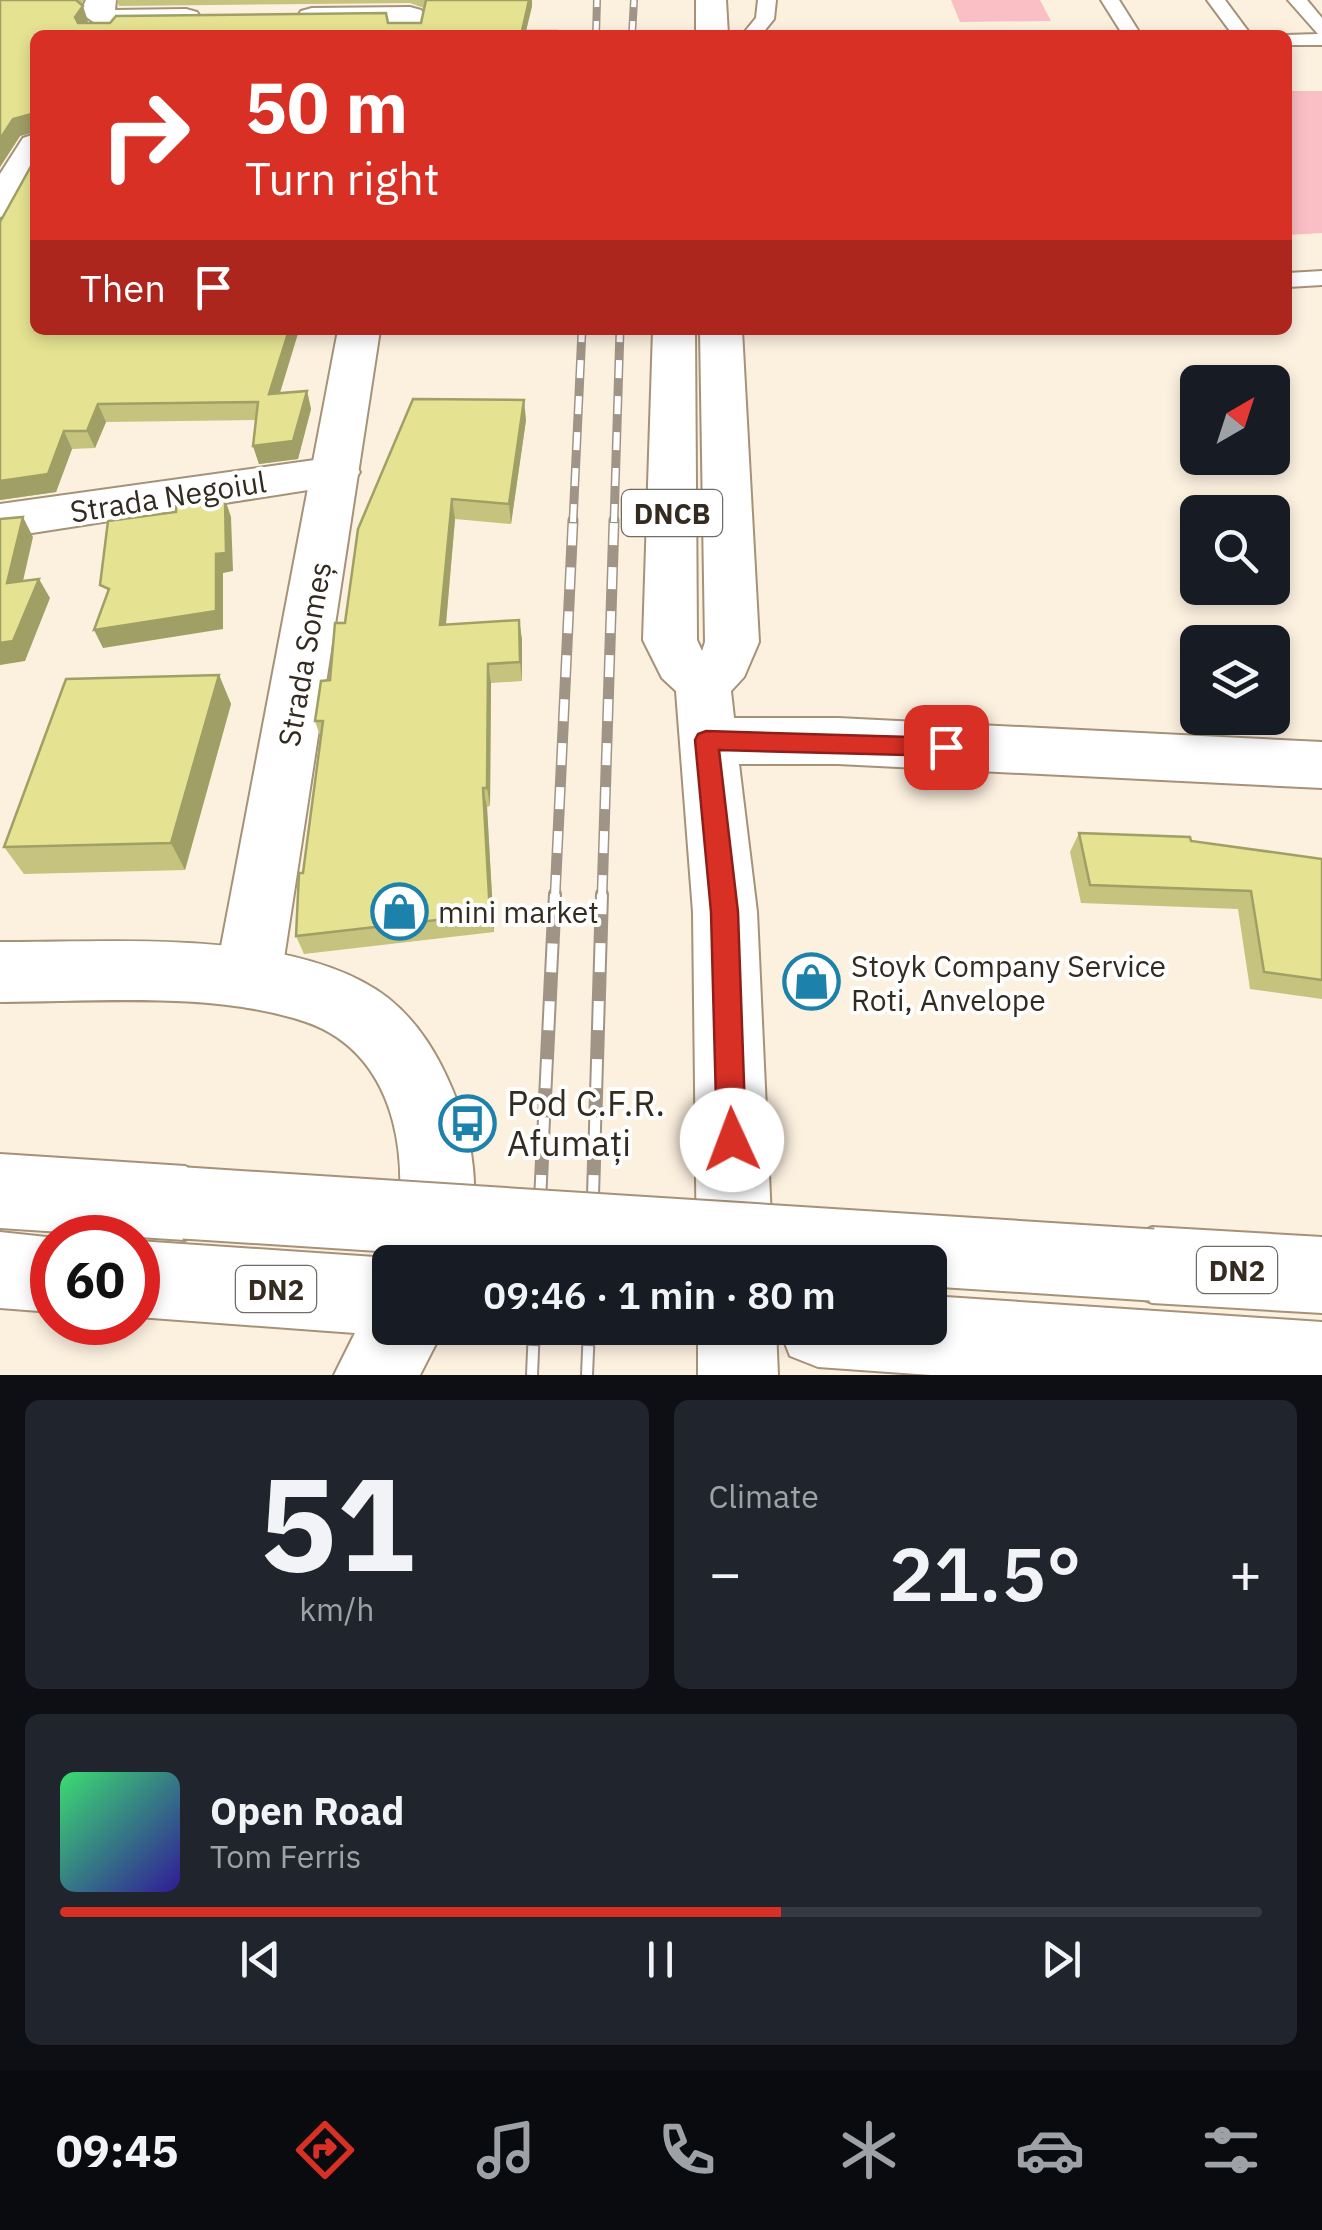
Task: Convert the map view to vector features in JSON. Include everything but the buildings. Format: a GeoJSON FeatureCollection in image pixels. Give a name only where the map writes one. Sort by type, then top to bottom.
{"type":"FeatureCollection","features":[{"type":"Feature","properties":{"kind":"main road"},"geometry":{"type":"LineString","coordinates":[[711,0],[712,30]]}},
{"type":"Feature","properties":{"kind":"main road"},"geometry":{"type":"LineString","coordinates":[[278,17],[409,17]]}},
{"type":"Feature","properties":{"kind":"main road"},"geometry":{"type":"LineString","coordinates":[[103,18],[222,18]]}},
{"type":"Feature","properties":{"kind":"main road"},"geometry":{"type":"LineString","coordinates":[[0,206],[30,155]]}},
{"type":"Feature","properties":{"kind":"main road","name":"Strada Someș"},"geometry":{"type":"LineString","coordinates":[[248,978],[358,335]]}},
{"type":"Feature","properties":{"kind":"main road","name":"DNCB"},"geometry":{"type":"LineString","coordinates":[[674,335],[670,640],[705,712]]}},
{"type":"Feature","properties":{"kind":"main road","name":"DNCB"},"geometry":{"type":"LineString","coordinates":[[705,712],[732,642],[722,335]]}},
{"type":"Feature","properties":{"kind":"main road","name":"Strada Negoiul"},"geometry":{"type":"LineString","coordinates":[[0,521],[336,472]]}},
{"type":"Feature","properties":{"kind":"main road"},"geometry":{"type":"LineString","coordinates":[[734,1245],[724,912],[705,712],[838,742],[1322,765]]}},
{"type":"Feature","properties":{"kind":"main road"},"geometry":{"type":"LineString","coordinates":[[0,972],[248,978],[338,1004],[382,1037],[414,1078],[434,1137],[442,1182],[430,1245]]}},
{"type":"Feature","properties":{"kind":"main road","name":"DN2"},"geometry":{"type":"LineString","coordinates":[[0,1191],[1322,1274]]}},
{"type":"Feature","properties":{"kind":"main road"},"geometry":{"type":"LineString","coordinates":[[0,1270],[30,1272]]}},
{"type":"Feature","properties":{"kind":"main road","name":"DN2"},"geometry":{"type":"LineString","coordinates":[[160,1281],[372,1296]]}},
{"type":"Feature","properties":{"kind":"main road"},"geometry":{"type":"LineString","coordinates":[[947,1337],[1322,1362]]}},
{"type":"Feature","properties":{"kind":"main road"},"geometry":{"type":"LineString","coordinates":[[374,1375],[394,1345]]}},
{"type":"Feature","properties":{"kind":"main road"},"geometry":{"type":"LineString","coordinates":[[737,1345],[738,1375]]}},
{"type":"Feature","properties":{"kind":"lane"},"geometry":{"type":"LineString","coordinates":[[755,30],[765,19],[767,0]]}},
{"type":"Feature","properties":{"kind":"lane"},"geometry":{"type":"LineString","coordinates":[[1110,0],[1129,30]]}},
{"type":"Feature","properties":{"kind":"lane"},"geometry":{"type":"LineString","coordinates":[[1216,0],[1238,30]]}},
{"type":"Feature","properties":{"kind":"lane"},"geometry":{"type":"LineString","coordinates":[[1298,0],[1322,29]]}},
{"type":"Feature","properties":{"kind":"lane"},"geometry":{"type":"LineString","coordinates":[[1292,40],[1322,39]]}},
{"type":"Feature","properties":{"kind":"lane"},"geometry":{"type":"LineString","coordinates":[[1292,280],[1322,278]]}},
{"type":"Feature","properties":{"kind":"shaded area"},"geometry":{"type":"Polygon","coordinates":[[[951,0],[1040,0],[1051,21],[960,22],[951,0]]]}},
{"type":"Feature","properties":{"kind":"shaded area"},"geometry":{"type":"Polygon","coordinates":[[[1292,91],[1322,91],[1322,233],[1292,235],[1292,91]]]}},
{"type":"Feature","properties":{"kind":"railway"},"geometry":{"type":"LineString","coordinates":[[596,30],[597,0]]}},
{"type":"Feature","properties":{"kind":"railway"},"geometry":{"type":"LineString","coordinates":[[632,30],[634,0]]}},
{"type":"Feature","properties":{"kind":"railway"},"geometry":{"type":"LineString","coordinates":[[573,522],[582,335]]}},
{"type":"Feature","properties":{"kind":"railway"},"geometry":{"type":"LineString","coordinates":[[614,522],[620,335]]}},
{"type":"Feature","properties":{"kind":"railway"},"geometry":{"type":"LineString","coordinates":[[555,897],[573,520]]}},
{"type":"Feature","properties":{"kind":"railway"},"geometry":{"type":"LineString","coordinates":[[602,897],[614,520]]}},
{"type":"Feature","properties":{"kind":"railway"},"geometry":{"type":"LineString","coordinates":[[538,1245],[555,894]]}},
{"type":"Feature","properties":{"kind":"railway"},"geometry":{"type":"LineString","coordinates":[[592,1245],[602,894]]}},
{"type":"Feature","properties":{"kind":"railway"},"geometry":{"type":"LineString","coordinates":[[532,1375],[533,1345]]}},
{"type":"Feature","properties":{"kind":"railway"},"geometry":{"type":"LineString","coordinates":[[587,1375],[588,1345]]}},
{"type":"Feature","properties":{"kind":"place","name":"mini market"},"geometry":{"type":"Point","coordinates":[399,911]}},
{"type":"Feature","properties":{"kind":"place","name":"Stoyk Company Service Roti, Anvelope"},"geometry":{"type":"Point","coordinates":[812,982]}},
{"type":"Feature","properties":{"kind":"place","name":"Pod C.F.R. Afumați"},"geometry":{"type":"Point","coordinates":[468,1123]}},
{"type":"Feature","properties":{"kind":"route"},"geometry":{"type":"LineString","coordinates":[[732,1140],[724,912],[706,740],[946,747]]}}]}
